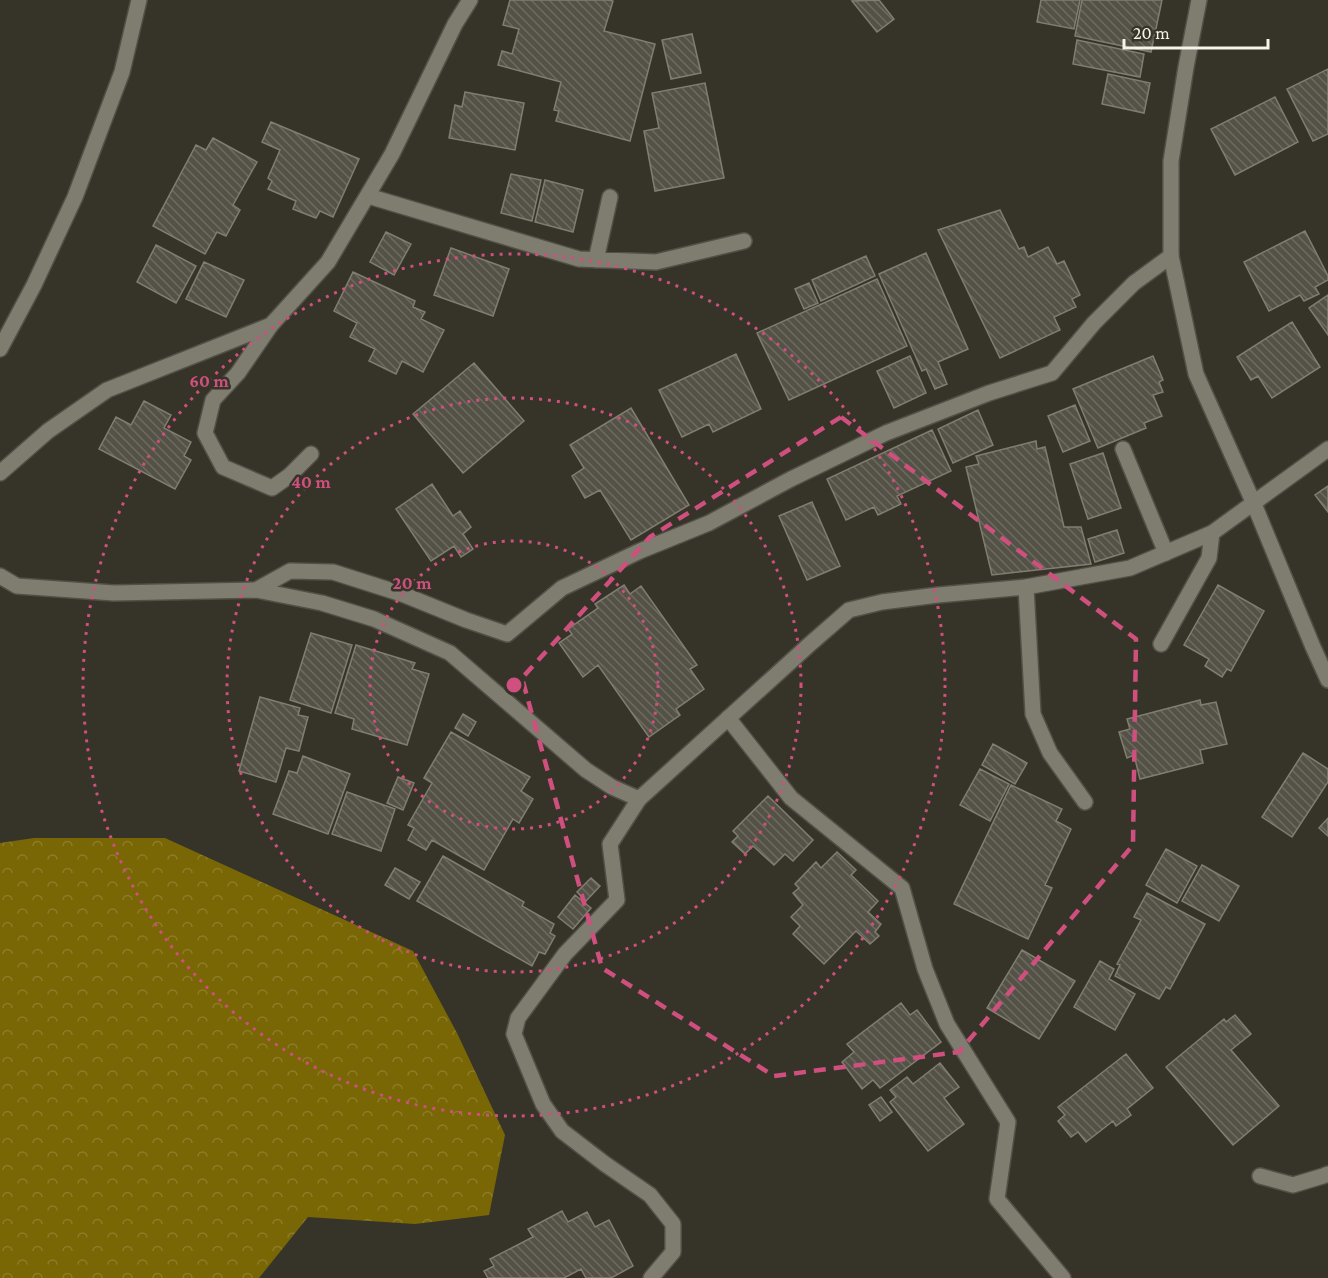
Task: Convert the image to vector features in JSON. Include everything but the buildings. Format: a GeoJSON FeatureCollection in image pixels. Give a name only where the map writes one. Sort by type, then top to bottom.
{"type":"FeatureCollection","features":[{"type":"Feature","properties":{"kind":"street"},"geometry":{"type":"LineString","coordinates":[[0,349],[34,285],[75,197],[122,72],[139,0]]}},
{"type":"Feature","properties":{"kind":"street"},"geometry":{"type":"LineString","coordinates":[[311,454],[290,476],[272,488],[223,467],[206,433],[213,400],[238,373],[271,325],[328,262],[392,154],[455,24],[470,0]]}},
{"type":"Feature","properties":{"kind":"street"},"geometry":{"type":"LineString","coordinates":[[1199,0],[1171,161],[1171,256],[1196,374],[1328,680]]}},
{"type":"Feature","properties":{"kind":"street"},"geometry":{"type":"LineString","coordinates":[[368,196],[579,259],[656,262],[744,241]]}},
{"type":"Feature","properties":{"kind":"street"},"geometry":{"type":"LineString","coordinates":[[596,260],[610,197]]}},
{"type":"Feature","properties":{"kind":"street"},"geometry":{"type":"LineString","coordinates":[[256,590],[290,571],[333,572],[402,594],[466,620],[507,633],[562,588],[640,551],[709,524],[791,479],[886,433],[989,393],[1052,373],[1094,323],[1134,283],[1171,256]]}},
{"type":"Feature","properties":{"kind":"street"},"geometry":{"type":"LineString","coordinates":[[0,473],[48,431],[107,390],[271,325]]}},
{"type":"Feature","properties":{"kind":"street"},"geometry":{"type":"LineString","coordinates":[[1123,448],[1166,553]]}},
{"type":"Feature","properties":{"kind":"street"},"geometry":{"type":"LineString","coordinates":[[651,1278],[673,1252],[673,1224],[650,1195],[562,1131],[543,1104],[514,1035],[518,1018],[565,954],[617,900],[610,844],[639,799],[849,610],[882,602],[1026,587],[1130,568],[1212,533],[1328,449]]}},
{"type":"Feature","properties":{"kind":"street"},"geometry":{"type":"LineString","coordinates":[[1161,644],[1209,558],[1212,533]]}},
{"type":"Feature","properties":{"kind":"street"},"geometry":{"type":"LineString","coordinates":[[0,576],[17,586],[114,593],[256,590],[322,603],[374,619],[450,653],[586,770],[612,787],[639,799]]}},
{"type":"Feature","properties":{"kind":"street"},"geometry":{"type":"LineString","coordinates":[[1026,587],[1033,714],[1050,753],[1084,802]]}},
{"type":"Feature","properties":{"kind":"street"},"geometry":{"type":"LineString","coordinates":[[728,718],[791,798],[902,888],[925,969],[947,1024],[1008,1122],[997,1199],[1063,1278]]}},
{"type":"Feature","properties":{"kind":"street"},"geometry":{"type":"LineString","coordinates":[[1260,1176],[1293,1185],[1328,1174]]}},
{"type":"Feature","properties":{"kind":"highlighted area"},"geometry":{"type":"Polygon","coordinates":[[[841,417],[1136,639],[1133,845],[959,1052],[774,1076],[602,968],[522,678],[650,537],[841,417]]]}},
{"type":"Feature","properties":{"kind":"green space"},"geometry":{"type":"Polygon","coordinates":[[[34,838],[165,838],[413,951],[457,1033],[505,1135],[489,1215],[415,1224],[308,1217],[259,1278],[0,1278],[0,843],[34,838]]]}}]}
